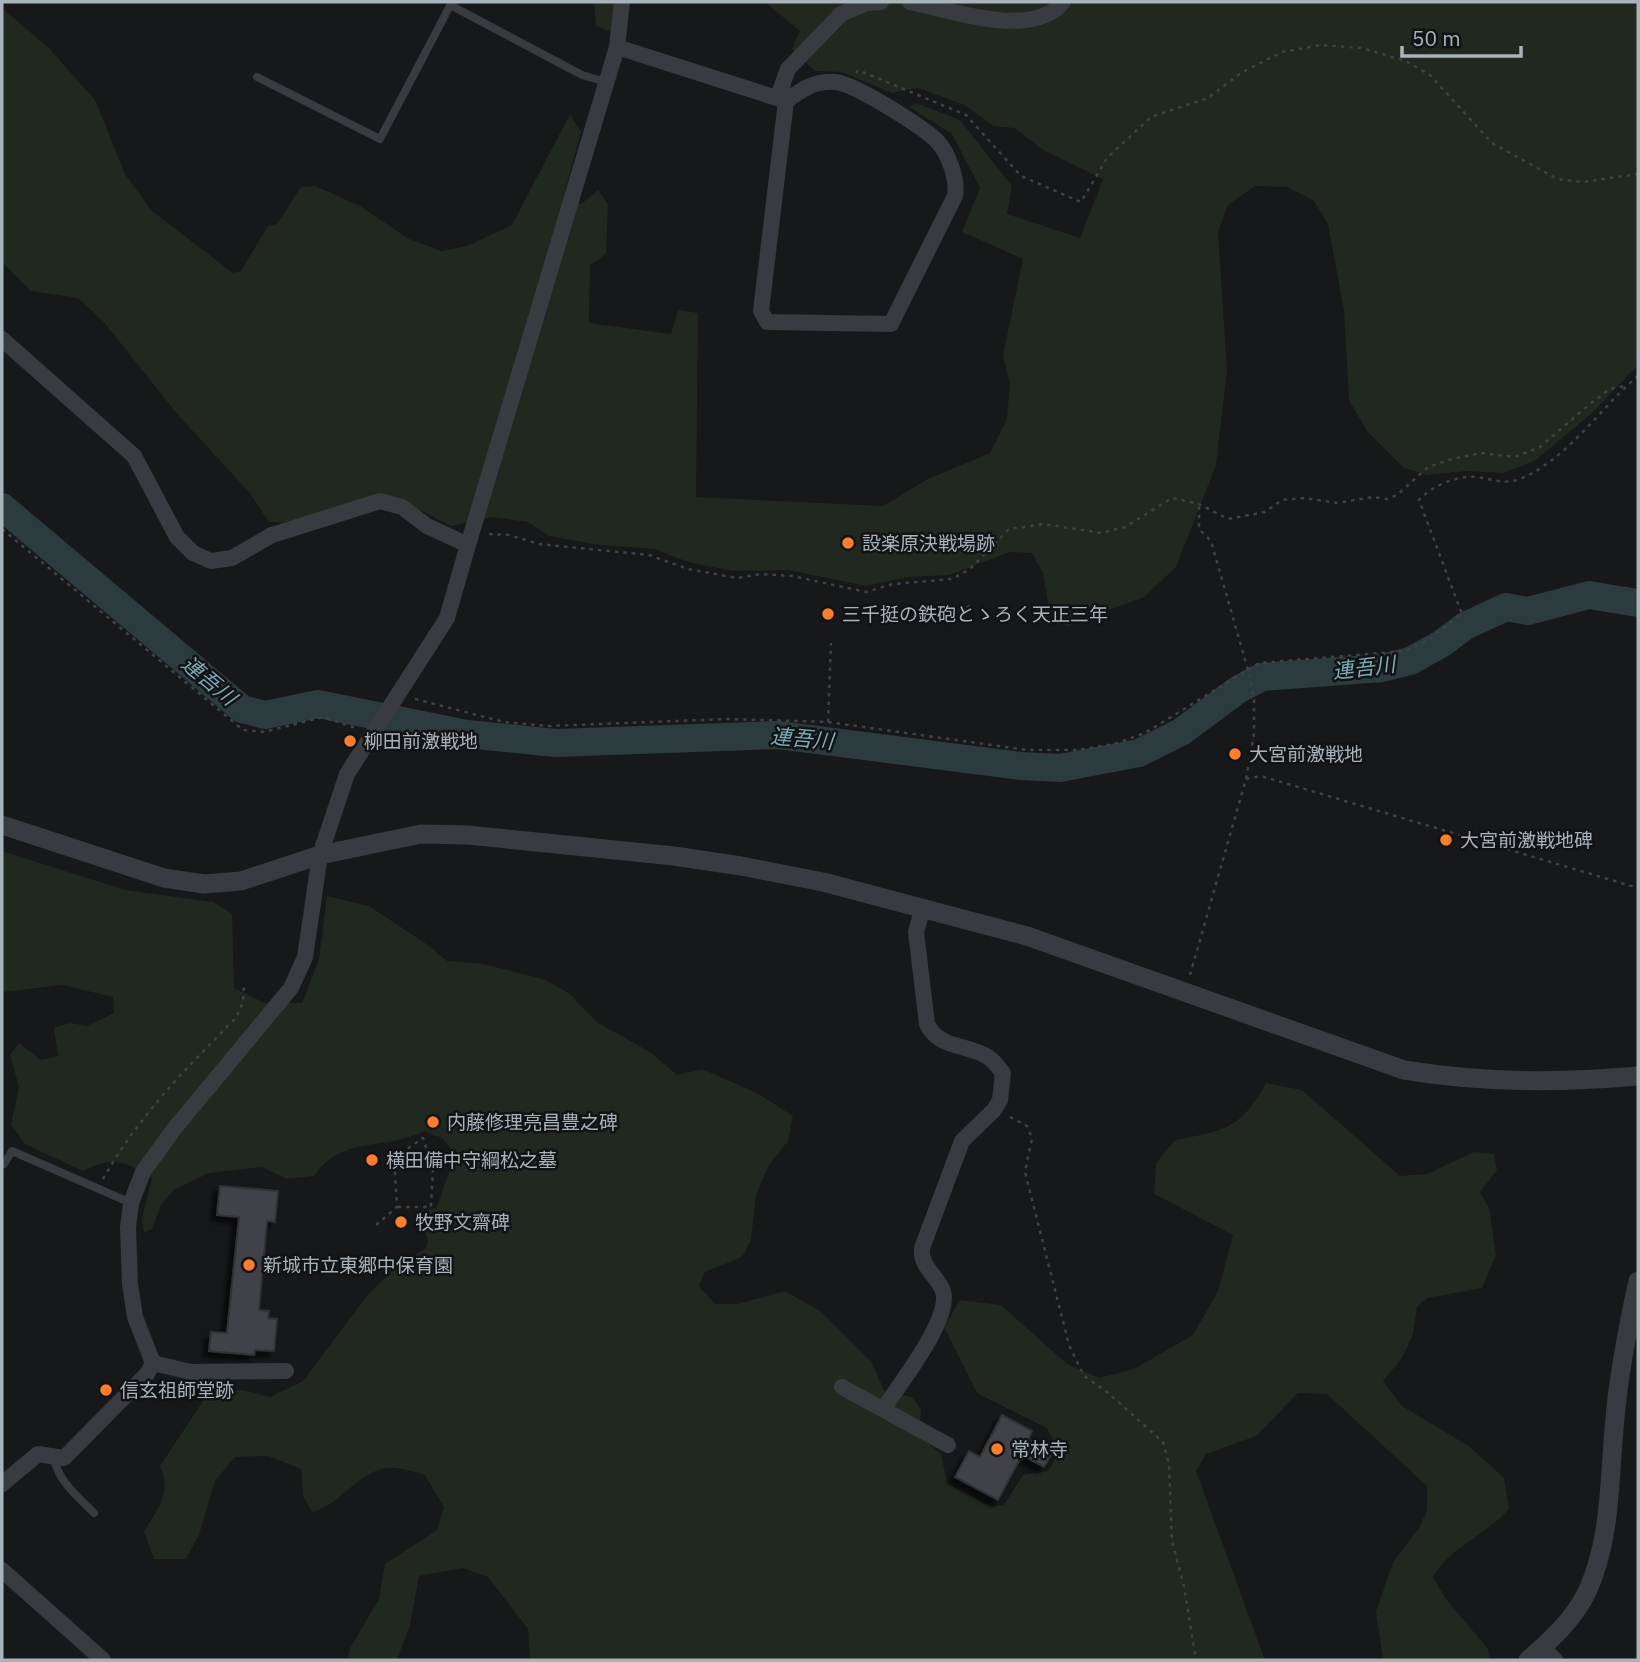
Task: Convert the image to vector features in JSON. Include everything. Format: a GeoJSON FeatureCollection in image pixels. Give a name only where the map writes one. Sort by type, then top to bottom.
{"type":"FeatureCollection","features":[{"type":"Feature","properties":{"kind":"street"},"geometry":{"type":"LineString","coordinates":[[2,1485],[31,1457],[38,1454],[64,1458],[148,1374],[153,1363],[135,1317],[130,1284],[128,1227],[131,1203],[143,1172],[174,1129],[291,988],[302,969],[320,855],[347,774],[447,618],[617,47],[622,2]]}},
{"type":"Feature","properties":{"kind":"street"},"geometry":{"type":"LineString","coordinates":[[617,47],[782,99],[805,86],[833,81],[848,85],[919,127],[939,143],[958,183],[955,196],[891,324],[767,322],[761,311],[782,99],[788,69],[841,14],[867,3],[881,2]]}},
{"type":"Feature","properties":{"kind":"street"},"geometry":{"type":"LineString","coordinates":[[910,2],[1000,21],[1032,21],[1056,10],[1063,2]]}},
{"type":"Feature","properties":{"kind":"street"},"geometry":{"type":"LineString","coordinates":[[2,340],[134,456],[177,537],[211,561],[232,558],[272,535],[380,501],[402,507],[427,526],[470,538]]}},
{"type":"Feature","properties":{"kind":"street"},"geometry":{"type":"LineString","coordinates":[[2,825],[164,878],[204,884],[241,881],[320,855],[421,834],[468,835],[728,864],[823,882],[1027,936],[1404,1070],[1464,1080],[1559,1083],[1638,1076]]}},
{"type":"Feature","properties":{"kind":"street"},"geometry":{"type":"LineString","coordinates":[[884,1408],[940,1319],[943,1292],[921,1258],[922,1248],[962,1142],[994,1110],[999,1100],[1003,1073],[987,1056],[941,1041],[931,1033],[927,1024],[916,932],[923,907]]}},
{"type":"Feature","properties":{"kind":"street"},"geometry":{"type":"LineString","coordinates":[[1542,1656],[1587,1593],[1600,1556],[1607,1512],[1620,1370],[1638,1281]]}},
{"type":"Feature","properties":{"kind":"street"},"geometry":{"type":"LineString","coordinates":[[153,1363],[191,1372],[286,1371]]}},
{"type":"Feature","properties":{"kind":"street"},"geometry":{"type":"LineString","coordinates":[[842,1387],[948,1445]]}},
{"type":"Feature","properties":{"kind":"street"},"geometry":{"type":"LineString","coordinates":[[2,1570],[103,1660]]}},
{"type":"Feature","properties":{"kind":"lane"},"geometry":{"type":"LineString","coordinates":[[257,77],[380,139],[451,3],[582,75],[606,82]]}},
{"type":"Feature","properties":{"kind":"lane"},"geometry":{"type":"LineString","coordinates":[[4,1164],[12,1151],[131,1203]]}},
{"type":"Feature","properties":{"kind":"lane"},"geometry":{"type":"LineString","coordinates":[[54,1458],[56,1470],[63,1480],[94,1513]]}},
{"type":"Feature","properties":{"kind":"path"},"geometry":{"type":"LineString","coordinates":[[848,85],[858,70],[966,114],[1021,176],[1081,202],[1107,158],[1151,117],[1208,98],[1241,74],[1282,52],[1321,45],[1362,48],[1406,61],[1430,75],[1492,143],[1557,179],[1583,182],[1638,174]]}},
{"type":"Feature","properties":{"kind":"path"},"geometry":{"type":"LineString","coordinates":[[398,694],[436,707],[504,722],[549,726],[727,719],[828,722],[1027,750],[1077,750],[1114,744],[1145,733],[1259,663],[1405,651],[1428,640],[1462,614],[1419,500],[1425,492],[1462,477],[1504,483],[1521,478],[1560,453],[1638,376]]}},
{"type":"Feature","properties":{"kind":"path"},"geometry":{"type":"LineString","coordinates":[[470,538],[509,536],[539,544],[649,555],[688,569],[737,578],[761,574],[792,576],[866,592],[893,584],[952,579],[970,569],[1009,528],[1044,524],[1101,533],[1125,527],[1172,498],[1199,504],[1228,519],[1265,512],[1282,500],[1304,498],[1337,503],[1372,497],[1387,499],[1397,495],[1428,467],[1452,458],[1480,453],[1515,457],[1540,447],[1611,389],[1626,386]]}},
{"type":"Feature","properties":{"kind":"path"},"geometry":{"type":"LineString","coordinates":[[1185,993],[1246,779],[1254,734],[1255,700],[1211,541],[1199,529],[1199,504]]}},
{"type":"Feature","properties":{"kind":"path"},"geometry":{"type":"LineString","coordinates":[[2,529],[243,730],[264,732],[323,717],[372,736]]}},
{"type":"Feature","properties":{"kind":"path"},"geometry":{"type":"LineString","coordinates":[[951,614],[972,605]]}},
{"type":"Feature","properties":{"kind":"path"},"geometry":{"type":"LineString","coordinates":[[828,722],[831,643]]}},
{"type":"Feature","properties":{"kind":"path"},"geometry":{"type":"LineString","coordinates":[[1246,779],[1261,776],[1638,888]]}},
{"type":"Feature","properties":{"kind":"path"},"geometry":{"type":"LineString","coordinates":[[97,1189],[123,1144],[152,1107],[236,1018],[243,1002],[244,985]]}},
{"type":"Feature","properties":{"kind":"path"},"geometry":{"type":"LineString","coordinates":[[994,1110],[1027,1126],[1032,1138],[1025,1172],[1069,1345],[1084,1376],[1107,1392],[1163,1442],[1169,1465],[1172,1541],[1184,1587],[1196,1660]]}},
{"type":"Feature","properties":{"kind":"path"},"geometry":{"type":"LineString","coordinates":[[376,1225],[397,1207],[431,1207],[433,1168],[424,1138],[394,1158],[397,1207]]}},
{"type":"Feature","properties":{"kind":"shaded area"},"geometry":{"type":"Polygon","coordinates":[[[594,2],[614,2],[616,11],[612,32],[596,26],[594,2]]]}},
{"type":"Feature","properties":{"kind":"shaded area"},"geometry":{"type":"Polygon","coordinates":[[[765,2],[1638,2],[1638,365],[1592,413],[1536,460],[1504,473],[1466,471],[1428,475],[1404,468],[1367,431],[1349,400],[1344,311],[1328,224],[1313,200],[1287,187],[1255,186],[1228,205],[1218,232],[1227,371],[1216,465],[1176,567],[1144,597],[1067,626],[1050,616],[1043,573],[1032,553],[1010,552],[949,575],[908,577],[866,586],[788,570],[733,571],[688,562],[654,549],[600,545],[549,536],[528,522],[492,517],[451,526],[404,502],[297,522],[269,522],[249,492],[178,415],[103,321],[78,298],[31,291],[2,262],[2,8],[49,48],[95,100],[125,174],[152,211],[233,273],[241,271],[268,226],[277,224],[301,187],[315,186],[360,206],[409,239],[441,251],[467,246],[512,225],[570,114],[581,132],[564,195],[581,204],[598,190],[608,204],[606,254],[590,265],[589,323],[671,334],[678,310],[698,313],[696,497],[883,506],[928,479],[990,453],[1007,419],[1010,383],[1003,355],[1023,259],[962,232],[980,188],[952,134],[909,107],[916,103],[960,120],[1012,186],[1007,214],[1080,238],[1103,179],[1045,151],[1014,128],[993,126],[965,105],[918,88],[892,93],[842,72],[815,71],[792,49],[800,31],[765,2]]]}},
{"type":"Feature","properties":{"kind":"shaded area"},"geometry":{"type":"Polygon","coordinates":[[[2,851],[125,890],[213,902],[232,914],[234,988],[265,1003],[302,1003],[319,959],[327,896],[369,906],[447,961],[483,964],[546,980],[570,994],[598,1023],[650,1052],[677,1075],[702,1069],[757,1093],[793,1116],[788,1141],[769,1165],[756,1195],[751,1240],[742,1257],[705,1272],[699,1286],[715,1304],[737,1304],[785,1291],[820,1311],[871,1361],[885,1392],[912,1397],[921,1410],[919,1436],[941,1454],[947,1483],[991,1507],[1004,1505],[1023,1475],[1048,1471],[1059,1452],[1047,1428],[977,1393],[944,1327],[960,1300],[1001,1305],[1067,1364],[1099,1378],[1134,1369],[1193,1335],[1218,1291],[1233,1235],[1154,1194],[1156,1163],[1175,1140],[1206,1134],[1230,1125],[1248,1110],[1266,1083],[1302,1090],[1400,1176],[1427,1174],[1474,1152],[1494,1154],[1497,1170],[1480,1192],[1489,1208],[1496,1255],[1482,1288],[1427,1298],[1417,1307],[1413,1334],[1402,1358],[1383,1381],[1402,1406],[1470,1447],[1504,1478],[1509,1509],[1449,1557],[1433,1577],[1446,1599],[1488,1649],[1490,1660],[1383,1660],[1376,1612],[1393,1562],[1419,1528],[1427,1510],[1427,1486],[1327,1394],[1298,1393],[1256,1436],[1206,1454],[1196,1471],[1265,1660],[527,1660],[530,1658],[528,1629],[488,1577],[463,1568],[419,1576],[410,1625],[397,1660],[348,1660],[350,1648],[379,1599],[385,1564],[437,1530],[444,1507],[425,1475],[387,1468],[367,1476],[332,1503],[312,1512],[303,1496],[301,1469],[268,1456],[235,1457],[215,1481],[199,1535],[186,1559],[154,1559],[144,1531],[164,1493],[165,1484],[160,1466],[209,1392],[242,1390],[270,1397],[303,1381],[366,1297],[393,1270],[426,1248],[428,1240],[419,1212],[436,1208],[450,1170],[453,1151],[442,1138],[424,1131],[338,1154],[314,1176],[287,1179],[262,1167],[209,1173],[174,1190],[161,1205],[152,1229],[144,1232],[142,1219],[152,1178],[119,1162],[103,1163],[83,1171],[25,1144],[11,1125],[19,1087],[10,1055],[19,1043],[41,1060],[58,1056],[54,1028],[70,1023],[87,1026],[114,1013],[113,997],[62,985],[2,992],[2,851]]]}},
{"type":"Feature","properties":{"kind":"building","name":"新城市立東郷中保育園"},"geometry":{"type":"Polygon","coordinates":[[[220,1186],[278,1191],[275,1222],[267,1221],[259,1310],[269,1311],[268,1318],[277,1319],[274,1351],[255,1350],[254,1355],[209,1351],[211,1332],[227,1333],[239,1217],[217,1215],[220,1186]]]}},
{"type":"Feature","properties":{"kind":"building"},"geometry":{"type":"Polygon","coordinates":[[[1002,1415],[1032,1431],[1028,1440],[1052,1453],[1044,1467],[1022,1455],[998,1500],[955,1477],[969,1451],[980,1457],[1002,1415]]]}},
{"type":"Feature","properties":{"kind":"waterway","name":"連吾川"},"geometry":{"type":"LineString","coordinates":[[2,507],[242,709],[265,715],[318,704],[467,734],[556,743],[778,735],[1021,766],[1060,768],[1139,753],[1181,732],[1239,689],[1262,677],[1382,668],[1410,661],[1441,644],[1465,626],[1506,607],[1528,611],[1589,595],[1638,603]]}},
{"type":"Feature","properties":{"kind":"place","name":"設楽原決戦場跡"},"geometry":{"type":"Point","coordinates":[848,543]}},
{"type":"Feature","properties":{"kind":"place","name":"三千挺の鉄砲とゝろく天正三年"},"geometry":{"type":"Point","coordinates":[828,614]}},
{"type":"Feature","properties":{"kind":"place","name":"柳田前激戦地"},"geometry":{"type":"Point","coordinates":[350,741]}},
{"type":"Feature","properties":{"kind":"place","name":"大宮前激戦地"},"geometry":{"type":"Point","coordinates":[1235,754]}},
{"type":"Feature","properties":{"kind":"place","name":"大宮前激戦地碑"},"geometry":{"type":"Point","coordinates":[1446,840]}},
{"type":"Feature","properties":{"kind":"place","name":"内藤修理亮昌豊之碑"},"geometry":{"type":"Point","coordinates":[433,1122]}},
{"type":"Feature","properties":{"kind":"place","name":"横田備中守綱松之墓"},"geometry":{"type":"Point","coordinates":[372,1160]}},
{"type":"Feature","properties":{"kind":"place","name":"牧野文齋碑"},"geometry":{"type":"Point","coordinates":[401,1222]}},
{"type":"Feature","properties":{"kind":"place","name":"新城市立東郷中保育園"},"geometry":{"type":"Point","coordinates":[249,1265]}},
{"type":"Feature","properties":{"kind":"place","name":"信玄祖師堂跡"},"geometry":{"type":"Point","coordinates":[106,1390]}},
{"type":"Feature","properties":{"kind":"place","name":"常林寺"},"geometry":{"type":"Point","coordinates":[997,1449]}}]}
